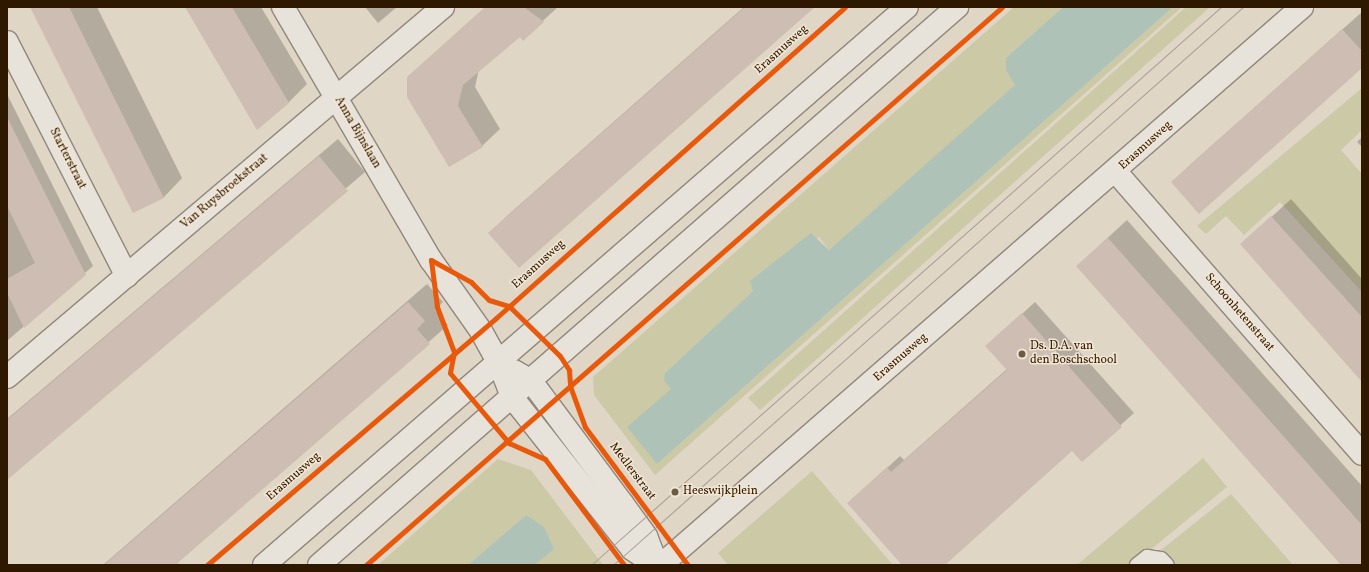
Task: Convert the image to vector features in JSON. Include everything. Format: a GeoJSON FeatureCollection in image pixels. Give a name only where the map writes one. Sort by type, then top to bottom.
{"type":"FeatureCollection","features":[{"type":"Feature","properties":{"kind":"street","name":"Anna Bijnslaan"},"geometry":{"type":"LineString","coordinates":[[283,7],[431,260],[481,331],[499,363],[512,397]]}},
{"type":"Feature","properties":{"kind":"street","name":"Van Ruysbroekstraat"},"geometry":{"type":"LineString","coordinates":[[7,376],[443,7]]}},
{"type":"Feature","properties":{"kind":"street"},"geometry":{"type":"LineString","coordinates":[[264,565],[499,363],[907,7]]}},
{"type":"Feature","properties":{"kind":"street"},"geometry":{"type":"LineString","coordinates":[[319,565],[957,7]]}},
{"type":"Feature","properties":{"kind":"street","name":"Erasmusweg"},"geometry":{"type":"LineString","coordinates":[[661,565],[1116,172],[1302,7]]}},
{"type":"Feature","properties":{"kind":"street","name":"Starterstraat"},"geometry":{"type":"LineString","coordinates":[[7,42],[127,276]]}},
{"type":"Feature","properties":{"kind":"street","name":"Schoonhetenstraat"},"geometry":{"type":"LineString","coordinates":[[1116,172],[1362,454]]}},
{"type":"Feature","properties":{"kind":"street"},"geometry":{"type":"LineString","coordinates":[[499,363],[531,381],[646,536],[656,565]]}},
{"type":"Feature","properties":{"kind":"street"},"geometry":{"type":"LineString","coordinates":[[512,397],[632,549],[656,565]]}},
{"type":"Feature","properties":{"kind":"lane"},"geometry":{"type":"LineString","coordinates":[[1137,565],[1147,557],[1161,559],[1167,565]]}},
{"type":"Feature","properties":{"kind":"shaded area"},"geometry":{"type":"Polygon","coordinates":[[[1014,7],[1063,7],[1006,58],[1006,70],[1016,85],[829,250],[819,237],[753,291],[665,373],[671,389],[657,464],[1173,7],[1182,7],[655,475],[594,395],[593,377],[1014,7]]]}},
{"type":"Feature","properties":{"kind":"shaded area"},"geometry":{"type":"Polygon","coordinates":[[[1063,7],[1173,7],[657,464],[627,427],[671,389],[664,381],[665,373],[753,291],[750,281],[811,233],[829,250],[1015,85],[1006,70],[1006,58],[1063,7]]]}},
{"type":"Feature","properties":{"kind":"shaded area"},"geometry":{"type":"Polygon","coordinates":[[[1186,7],[1210,7],[760,410],[748,398],[1186,7]]]}},
{"type":"Feature","properties":{"kind":"shaded area"},"geometry":{"type":"Polygon","coordinates":[[[1362,88],[1362,130],[1341,150],[1362,174],[1362,292],[1280,202],[1244,235],[1226,216],[1206,234],[1197,226],[1362,88]]]}},
{"type":"Feature","properties":{"kind":"shaded area"},"geometry":{"type":"Polygon","coordinates":[[[1203,458],[1227,487],[1132,565],[1077,565],[1203,458]]]}},
{"type":"Feature","properties":{"kind":"shaded area"},"geometry":{"type":"Polygon","coordinates":[[[498,459],[531,470],[603,565],[535,565],[554,548],[526,515],[468,565],[378,565],[498,459]]]}},
{"type":"Feature","properties":{"kind":"shaded area"},"geometry":{"type":"Polygon","coordinates":[[[812,471],[893,565],[728,565],[718,553],[812,471]]]}},
{"type":"Feature","properties":{"kind":"shaded area"},"geometry":{"type":"Polygon","coordinates":[[[1231,494],[1293,565],[1175,565],[1161,550],[1231,494]]]}},
{"type":"Feature","properties":{"kind":"shaded area"},"geometry":{"type":"Polygon","coordinates":[[[526,515],[544,527],[554,549],[535,565],[468,565],[526,515]]]}},
{"type":"Feature","properties":{"kind":"building"},"geometry":{"type":"Polygon","coordinates":[[[30,7],[69,7],[164,198],[133,213],[30,7]]]}},
{"type":"Feature","properties":{"kind":"building"},"geometry":{"type":"Polygon","coordinates":[[[185,7],[232,7],[289,103],[257,130],[185,7]]]}},
{"type":"Feature","properties":{"kind":"building"},"geometry":{"type":"Polygon","coordinates":[[[485,7],[524,7],[544,22],[523,41],[520,37],[463,85],[458,106],[483,147],[449,167],[407,97],[407,77],[485,7]]]}},
{"type":"Feature","properties":{"kind":"building"},"geometry":{"type":"Polygon","coordinates":[[[745,7],[815,7],[519,268],[488,233],[745,7]]]}},
{"type":"Feature","properties":{"kind":"building"},"geometry":{"type":"Polygon","coordinates":[[[1342,29],[1362,51],[1362,68],[1199,214],[1171,182],[1342,29]]]}},
{"type":"Feature","properties":{"kind":"building"},"geometry":{"type":"Polygon","coordinates":[[[7,117],[86,275],[24,328],[7,293],[7,279],[35,263],[7,206],[7,117]]]}},
{"type":"Feature","properties":{"kind":"building"},"geometry":{"type":"Polygon","coordinates":[[[319,156],[348,191],[7,480],[7,420],[319,156]]]}},
{"type":"Feature","properties":{"kind":"building"},"geometry":{"type":"Polygon","coordinates":[[[1271,216],[1362,317],[1362,382],[1240,244],[1271,216]]]}},
{"type":"Feature","properties":{"kind":"building"},"geometry":{"type":"Polygon","coordinates":[[[1108,238],[1362,525],[1362,565],[1341,565],[1076,266],[1108,238]]]}},
{"type":"Feature","properties":{"kind":"building"},"geometry":{"type":"Polygon","coordinates":[[[408,302],[425,321],[417,329],[430,344],[176,565],[104,565],[408,302]]]}},
{"type":"Feature","properties":{"kind":"building"},"geometry":{"type":"Polygon","coordinates":[[[1022,313],[1122,427],[1082,462],[1072,451],[945,565],[902,565],[847,503],[887,467],[891,472],[1007,370],[985,346],[1022,313]]]}},
{"type":"Feature","properties":{"kind":"tram line"},"geometry":{"type":"LineString","coordinates":[[591,565],[1221,7]]}},
{"type":"Feature","properties":{"kind":"tram line"},"geometry":{"type":"LineString","coordinates":[[613,565],[1243,7]]}},
{"type":"Feature","properties":{"kind":"cycle path"},"geometry":{"type":"LineString","coordinates":[[207,565],[496,318],[845,7]]}},
{"type":"Feature","properties":{"kind":"cycle path"},"geometry":{"type":"LineString","coordinates":[[366,565],[1002,7]]}},
{"type":"Feature","properties":{"kind":"cycle path","name":"Medlerstraat"},"geometry":{"type":"LineString","coordinates":[[431,260],[471,282],[489,300],[509,306],[560,356],[569,370],[570,386],[585,427],[688,565]]}},
{"type":"Feature","properties":{"kind":"cycle path"},"geometry":{"type":"LineString","coordinates":[[431,260],[437,307],[454,352],[450,373],[509,443],[545,459],[624,565]]}},
{"type":"Feature","properties":{"kind":"place","name":"Ds. D.A. van den Boschschool"},"geometry":{"type":"Point","coordinates":[1022,354]}},
{"type":"Feature","properties":{"kind":"place","name":"Heeswijkplein"},"geometry":{"type":"Point","coordinates":[675,492]}}]}
